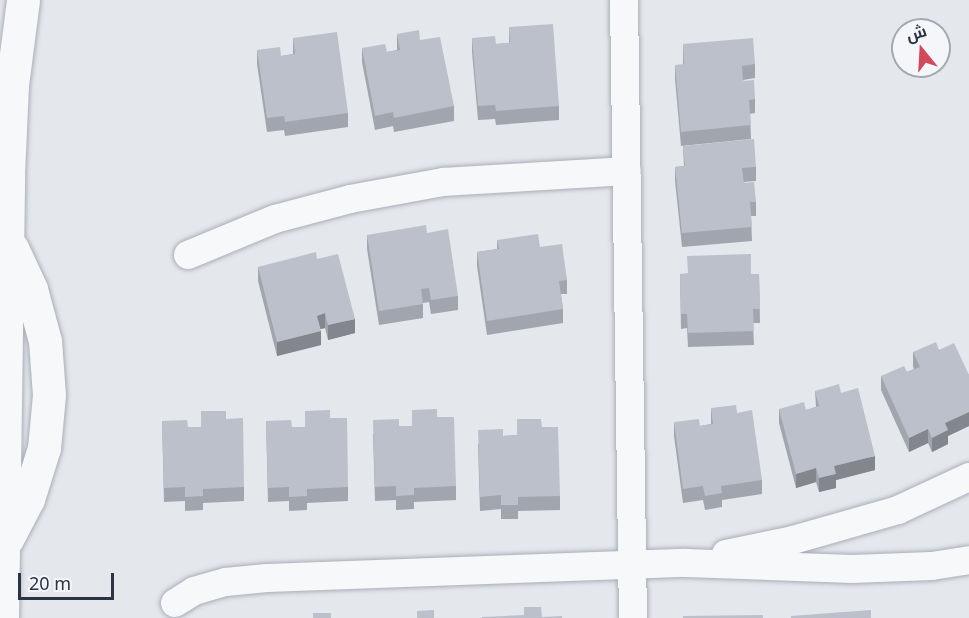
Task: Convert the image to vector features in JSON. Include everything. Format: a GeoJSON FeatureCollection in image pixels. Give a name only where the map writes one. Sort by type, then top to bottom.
{"type":"FeatureCollection","features":[{"type":"Feature","properties":{"kind":"street"},"geometry":{"type":"LineString","coordinates":[[2,618],[4,304],[9,242],[12,85],[23,0]]}},
{"type":"Feature","properties":{"kind":"street"},"geometry":{"type":"LineString","coordinates":[[624,0],[633,618]]}},
{"type":"Feature","properties":{"kind":"street"},"geometry":{"type":"LineString","coordinates":[[188,255],[275,219],[350,199],[444,182],[627,171]]}},
{"type":"Feature","properties":{"kind":"street"},"geometry":{"type":"LineString","coordinates":[[3,546],[28,499],[44,448],[49,395],[43,331],[32,290],[9,242]]}},
{"type":"Feature","properties":{"kind":"street"},"geometry":{"type":"LineString","coordinates":[[686,563],[793,540],[898,510],[969,477]]}},
{"type":"Feature","properties":{"kind":"street"},"geometry":{"type":"LineString","coordinates":[[175,603],[194,591],[267,578],[686,563],[852,569],[933,566],[969,560]]}},
{"type":"Feature","properties":{"kind":"building"},"geometry":{"type":"Polygon","coordinates":[[[553,24],[559,106],[496,111],[495,105],[478,106],[472,38],[495,36],[496,44],[510,43],[509,27],[553,24]]]}},
{"type":"Feature","properties":{"kind":"building"},"geometry":{"type":"Polygon","coordinates":[[[419,30],[420,40],[440,37],[454,106],[394,118],[393,112],[375,116],[362,48],[385,44],[387,52],[400,50],[397,34],[419,30]]]}},
{"type":"Feature","properties":{"kind":"building"},"geometry":{"type":"Polygon","coordinates":[[[337,32],[348,113],[285,122],[284,116],[267,118],[257,50],[280,47],[281,56],[295,54],[293,38],[337,32]]]}},
{"type":"Feature","properties":{"kind":"building"},"geometry":{"type":"Polygon","coordinates":[[[753,38],[755,64],[742,66],[743,81],[754,80],[755,99],[749,100],[751,125],[681,132],[675,65],[684,64],[683,44],[753,38]]]}},
{"type":"Feature","properties":{"kind":"building"},"geometry":{"type":"Polygon","coordinates":[[[754,139],[756,167],[742,168],[744,183],[754,182],[756,202],[750,202],[752,227],[682,233],[675,167],[685,166],[683,146],[754,139]]]}},
{"type":"Feature","properties":{"kind":"building"},"geometry":{"type":"Polygon","coordinates":[[[426,225],[427,233],[448,229],[458,296],[431,300],[429,288],[421,289],[423,304],[379,311],[367,235],[426,225]]]}},
{"type":"Feature","properties":{"kind":"building"},"geometry":{"type":"Polygon","coordinates":[[[538,234],[540,247],[562,244],[567,280],[559,281],[563,309],[487,321],[477,252],[499,249],[497,240],[538,234]]]}},
{"type":"Feature","properties":{"kind":"building"},"geometry":{"type":"Polygon","coordinates":[[[316,252],[317,259],[338,254],[355,319],[328,325],[325,313],[317,316],[321,331],[277,342],[258,267],[316,252]]]}},
{"type":"Feature","properties":{"kind":"building"},"geometry":{"type":"Polygon","coordinates":[[[751,254],[751,274],[759,274],[760,309],[753,309],[754,331],[688,333],[687,314],[681,314],[680,274],[688,273],[687,256],[751,254]]]}},
{"type":"Feature","properties":{"kind":"building"},"geometry":{"type":"Polygon","coordinates":[[[936,342],[939,350],[954,343],[969,375],[969,412],[945,423],[948,430],[932,438],[928,429],[909,438],[881,376],[904,366],[907,372],[920,367],[913,352],[936,342]]]}},
{"type":"Feature","properties":{"kind":"building"},"geometry":{"type":"Polygon","coordinates":[[[839,384],[841,393],[858,388],[875,456],[834,466],[836,474],[819,478],[816,468],[796,474],[779,409],[804,402],[806,410],[819,406],[815,391],[839,384]]]}},
{"type":"Feature","properties":{"kind":"building"},"geometry":{"type":"Polygon","coordinates":[[[736,405],[737,413],[752,410],[762,480],[721,486],[722,493],[705,496],[703,486],[683,489],[674,422],[699,419],[700,426],[713,424],[711,408],[736,405]]]}},
{"type":"Feature","properties":{"kind":"building"},"geometry":{"type":"Polygon","coordinates":[[[437,409],[437,417],[454,417],[456,486],[414,488],[414,495],[396,496],[396,486],[375,487],[373,420],[399,419],[399,426],[412,426],[412,410],[437,409]]]}},
{"type":"Feature","properties":{"kind":"building"},"geometry":{"type":"Polygon","coordinates":[[[330,410],[330,418],[347,418],[348,487],[307,489],[307,496],[289,497],[289,487],[268,488],[266,421],[291,420],[292,427],[305,427],[305,411],[330,410]]]}},
{"type":"Feature","properties":{"kind":"building"},"geometry":{"type":"Polygon","coordinates":[[[201,411],[226,411],[226,419],[243,418],[244,487],[203,489],[203,496],[185,497],[185,487],[164,488],[162,421],[187,420],[188,427],[201,427],[201,411]]]}},
{"type":"Feature","properties":{"kind":"building"},"geometry":{"type":"Polygon","coordinates":[[[517,419],[541,419],[542,427],[558,427],[560,496],[518,497],[518,505],[501,505],[501,495],[480,497],[478,430],[503,429],[503,436],[517,435],[517,419]]]}},
{"type":"Feature","properties":{"kind":"building"},"geometry":{"type":"Polygon","coordinates":[[[524,607],[541,607],[542,617],[562,616],[562,618],[482,618],[524,615],[524,607]]]}},
{"type":"Feature","properties":{"kind":"building"},"geometry":{"type":"Polygon","coordinates":[[[434,610],[434,618],[417,618],[417,611],[434,610]]]}},
{"type":"Feature","properties":{"kind":"building"},"geometry":{"type":"Polygon","coordinates":[[[871,610],[871,618],[791,618],[791,616],[871,610]]]}},
{"type":"Feature","properties":{"kind":"building"},"geometry":{"type":"Polygon","coordinates":[[[313,613],[331,613],[331,618],[313,618],[313,613]]]}},
{"type":"Feature","properties":{"kind":"building"},"geometry":{"type":"Polygon","coordinates":[[[763,615],[763,618],[683,618],[683,616],[763,615]]]}}]}
